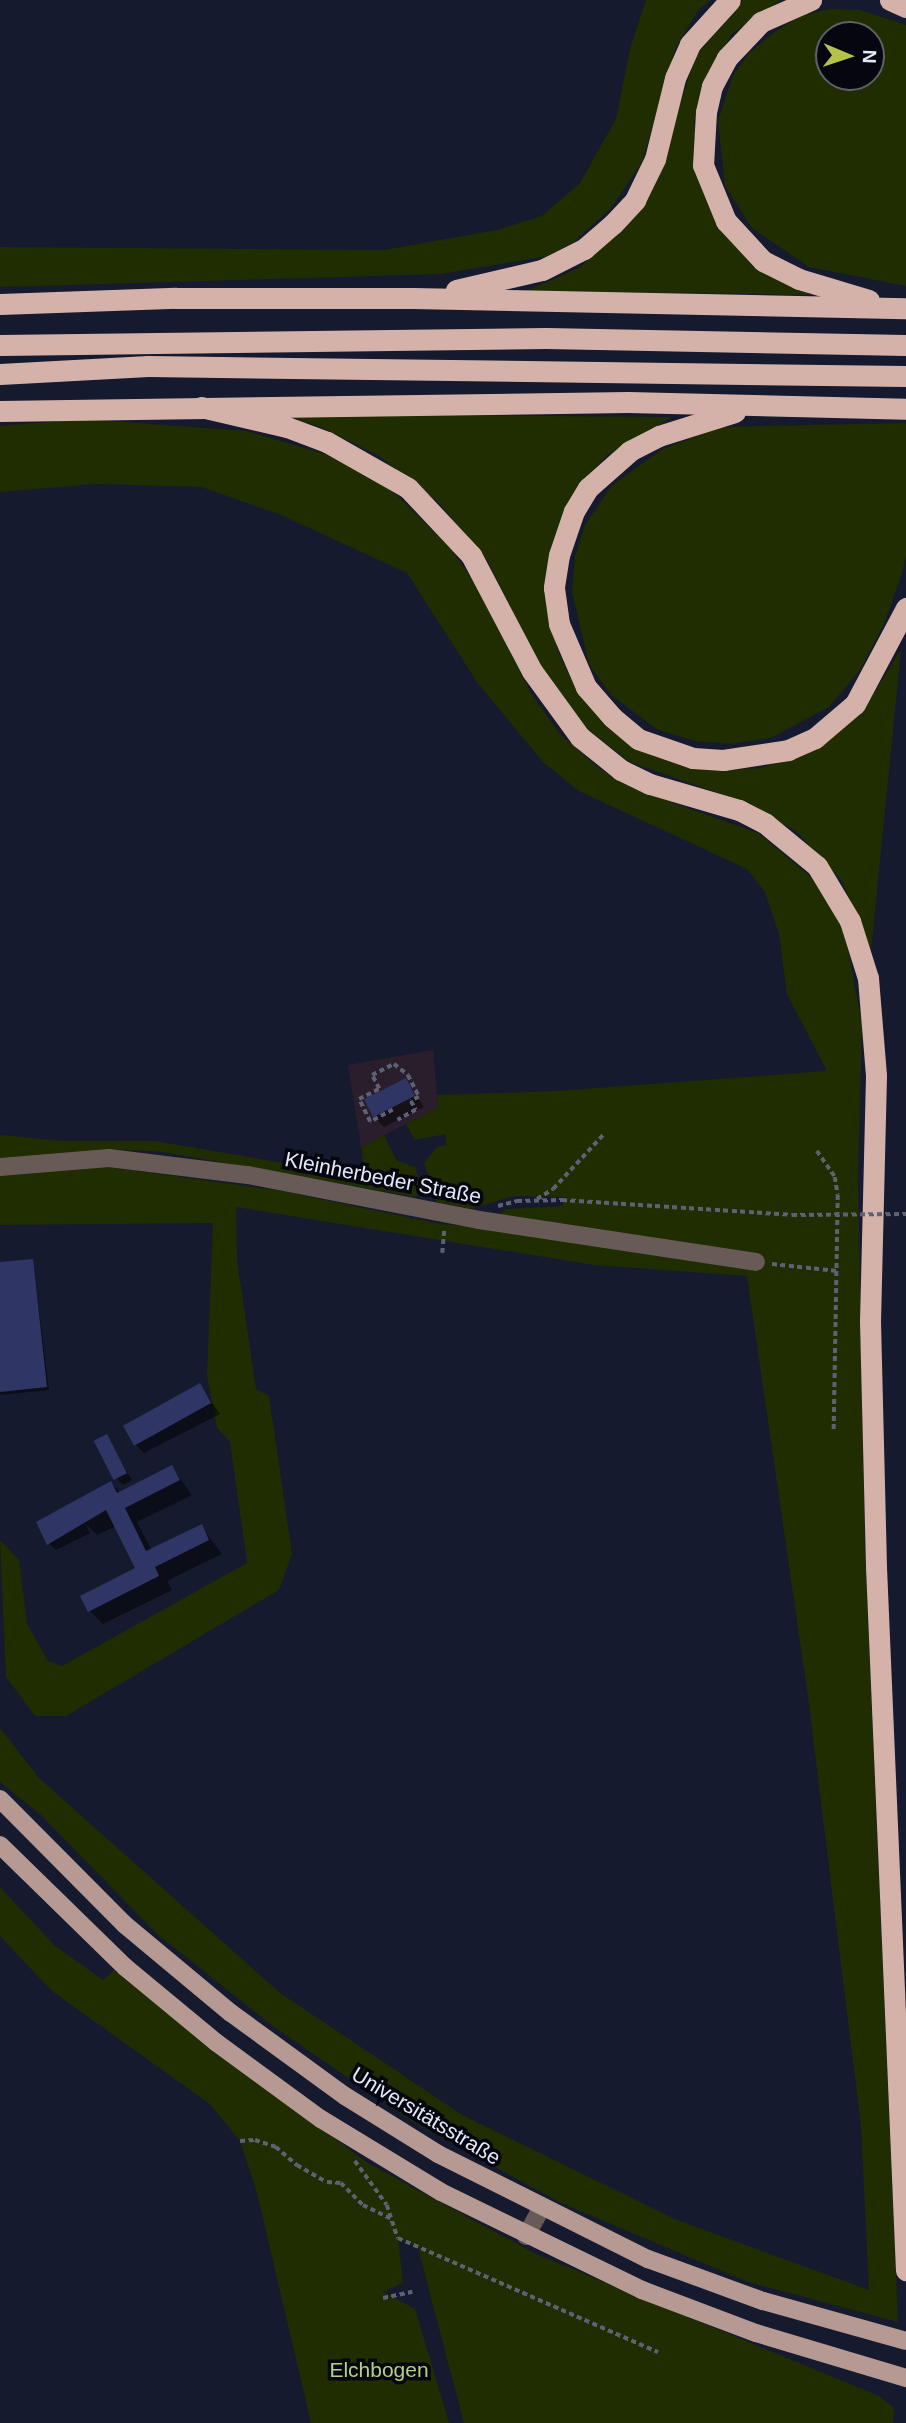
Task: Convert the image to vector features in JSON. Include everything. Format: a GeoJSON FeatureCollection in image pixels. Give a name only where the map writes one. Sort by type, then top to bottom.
{"type":"FeatureCollection","features":[{"type":"Feature","properties":{"kind":"highway"},"geometry":{"type":"LineString","coordinates":[[413,298],[542,270],[584,249],[613,224],[635,200],[655,159],[675,78],[691,44],[730,0]]}},
{"type":"Feature","properties":{"kind":"highway"},"geometry":{"type":"LineString","coordinates":[[811,0],[761,22],[727,58],[712,86],[706,112],[703,165],[726,221],[763,261],[799,279],[904,308]]}},
{"type":"Feature","properties":{"kind":"highway"},"geometry":{"type":"LineString","coordinates":[[890,0],[906,7]]}},
{"type":"Feature","properties":{"kind":"highway"},"geometry":{"type":"LineString","coordinates":[[0,304],[176,298],[413,298],[904,308]]}},
{"type":"Feature","properties":{"kind":"highway"},"geometry":{"type":"LineString","coordinates":[[0,345],[547,338],[906,345]]}},
{"type":"Feature","properties":{"kind":"highway"},"geometry":{"type":"LineString","coordinates":[[0,374],[161,366],[906,376]]}},
{"type":"Feature","properties":{"kind":"highway"},"geometry":{"type":"LineString","coordinates":[[0,411],[628,402],[748,408],[906,409]]}},
{"type":"Feature","properties":{"kind":"highway"},"geometry":{"type":"LineString","coordinates":[[201,407],[287,427],[327,442],[408,488],[471,555],[537,680],[580,737],[621,770],[650,784],[739,810],[766,824],[817,866],[850,920],[868,978],[876,1076],[870,1321],[876,1556],[906,2270]]}},
{"type":"Feature","properties":{"kind":"highway"},"geometry":{"type":"LineString","coordinates":[[748,408],[659,436],[629,451],[597,479],[574,510],[559,555],[555,588],[569,654],[586,687],[638,739],[666,752],[723,760],[788,750],[815,738],[855,704],[906,608]]}},
{"type":"Feature","properties":{"kind":"main road","name":"Universitätsstraße"},"geometry":{"type":"LineString","coordinates":[[0,1799],[124,1924],[231,2013],[345,2096],[438,2154],[541,2208],[648,2259],[763,2301],[906,2341]]}},
{"type":"Feature","properties":{"kind":"main road"},"geometry":{"type":"LineString","coordinates":[[0,1845],[125,1967],[217,2043],[358,2142],[526,2236],[642,2290],[756,2333],[906,2378]]}},
{"type":"Feature","properties":{"kind":"street","name":"Kleinherbeder Straße"},"geometry":{"type":"LineString","coordinates":[[0,1167],[109,1158],[248,1175],[479,1220],[756,1262]]}},
{"type":"Feature","properties":{"kind":"street"},"geometry":{"type":"LineString","coordinates":[[526,2236],[541,2208]]}},
{"type":"Feature","properties":{"kind":"path"},"geometry":{"type":"LineString","coordinates":[[393,1110],[370,1122],[359,1099],[379,1089],[372,1075],[394,1064],[408,1075],[419,1097],[411,1101],[416,1110],[398,1120]]}},
{"type":"Feature","properties":{"kind":"path"},"geometry":{"type":"LineString","coordinates":[[534,1200],[553,1189],[603,1135]]}},
{"type":"Feature","properties":{"kind":"path"},"geometry":{"type":"LineString","coordinates":[[817,1151],[831,1170],[838,1195],[834,1433]]}},
{"type":"Feature","properties":{"kind":"path"},"geometry":{"type":"LineString","coordinates":[[479,1220],[501,1204],[534,1200],[792,1215],[906,1213]]}},
{"type":"Feature","properties":{"kind":"path"},"geometry":{"type":"LineString","coordinates":[[442,1252],[445,1213]]}},
{"type":"Feature","properties":{"kind":"path"},"geometry":{"type":"LineString","coordinates":[[756,1262],[836,1271]]}},
{"type":"Feature","properties":{"kind":"path"},"geometry":{"type":"LineString","coordinates":[[240,2141],[255,2140],[276,2147],[297,2165],[327,2182],[341,2183],[363,2205],[394,2220]]}},
{"type":"Feature","properties":{"kind":"path"},"geometry":{"type":"LineString","coordinates":[[352,2158],[394,2220],[398,2238],[658,2352]]}},
{"type":"Feature","properties":{"kind":"path"},"geometry":{"type":"LineString","coordinates":[[383,2298],[412,2292]]}},
{"type":"Feature","properties":{"kind":"shaded area"},"geometry":{"type":"Polygon","coordinates":[[[433,1050],[438,1108],[361,1147],[348,1065],[433,1050]]]}},
{"type":"Feature","properties":{"kind":"green space"},"geometry":{"type":"Polygon","coordinates":[[[646,0],[711,0],[699,9],[675,49],[642,162],[611,208],[574,242],[548,256],[441,274],[0,287],[0,247],[384,250],[497,230],[542,216],[580,183],[616,119],[630,49],[646,0]]]}},
{"type":"Feature","properties":{"kind":"green space"},"geometry":{"type":"Polygon","coordinates":[[[743,0],[781,0],[732,34],[702,88],[694,121],[699,183],[712,214],[730,240],[791,286],[813,295],[526,291],[579,268],[637,214],[659,172],[695,57],[743,0]]]}},
{"type":"Feature","properties":{"kind":"green space"},"geometry":{"type":"Polygon","coordinates":[[[830,9],[860,10],[906,25],[906,286],[809,267],[752,228],[725,186],[718,121],[733,75],[750,52],[802,15],[830,9]]]}},
{"type":"Feature","properties":{"kind":"green space"},"geometry":{"type":"Polygon","coordinates":[[[282,414],[672,417],[607,455],[587,476],[549,615],[559,653],[574,685],[629,742],[656,757],[724,770],[762,768],[824,742],[867,704],[901,650],[871,950],[842,881],[796,831],[738,800],[630,762],[582,725],[541,668],[487,560],[437,501],[379,456],[322,428],[282,414]]]}},
{"type":"Feature","properties":{"kind":"green space"},"geometry":{"type":"Polygon","coordinates":[[[83,419],[246,431],[325,454],[360,470],[398,496],[453,551],[483,596],[531,693],[559,733],[600,769],[637,790],[758,833],[816,881],[845,932],[862,1025],[858,1173],[865,1549],[898,2322],[748,2282],[559,2202],[413,2122],[274,2027],[156,1933],[41,1815],[0,1782],[0,1728],[39,1778],[280,1993],[464,2116],[677,2220],[869,2290],[861,2126],[808,1697],[747,1276],[594,1265],[236,1207],[237,1260],[256,1389],[269,1396],[292,1554],[279,1590],[66,1716],[35,1716],[6,1677],[0,1540],[19,1560],[27,1624],[48,1661],[62,1666],[247,1563],[230,1442],[217,1428],[207,1376],[213,1223],[0,1225],[0,1135],[65,1141],[155,1141],[365,1177],[361,1147],[384,1135],[396,1160],[415,1167],[420,1183],[416,1197],[163,1152],[110,1149],[108,1167],[277,1190],[440,1224],[503,1229],[501,1212],[506,1209],[561,1206],[567,1197],[513,1196],[471,1209],[437,1202],[424,1163],[437,1147],[446,1145],[446,1134],[415,1140],[406,1124],[438,1108],[437,1095],[557,1091],[827,1071],[787,994],[779,934],[765,892],[747,869],[579,791],[543,762],[477,682],[407,573],[281,515],[202,487],[96,484],[0,492],[0,426],[83,419]]]}},
{"type":"Feature","properties":{"kind":"green space"},"geometry":{"type":"Polygon","coordinates":[[[906,423],[906,555],[902,573],[884,624],[860,670],[829,707],[771,738],[732,744],[695,741],[658,730],[611,695],[589,664],[572,592],[575,557],[585,525],[612,485],[663,449],[721,427],[906,423]]]}},
{"type":"Feature","properties":{"kind":"green space","name":"Elchbogen"},"geometry":{"type":"Polygon","coordinates":[[[0,1887],[55,1946],[103,1980],[114,1970],[366,2162],[536,2254],[879,2396],[894,2408],[893,2423],[464,2423],[418,2248],[398,2238],[403,2283],[383,2292],[415,2309],[449,2423],[311,2423],[256,2189],[240,2141],[210,2104],[52,1991],[0,1936],[0,1887]]]}},
{"type":"Feature","properties":{"kind":"building"},"geometry":{"type":"Polygon","coordinates":[[[406,1078],[415,1096],[373,1117],[364,1099],[406,1078]]]}},
{"type":"Feature","properties":{"kind":"building"},"geometry":{"type":"Polygon","coordinates":[[[33,1259],[47,1387],[0,1392],[0,1262],[33,1259]]]}},
{"type":"Feature","properties":{"kind":"building"},"geometry":{"type":"Polygon","coordinates":[[[200,1383],[211,1403],[134,1446],[123,1426],[200,1383]]]}},
{"type":"Feature","properties":{"kind":"building"},"geometry":{"type":"Polygon","coordinates":[[[107,1434],[127,1473],[114,1480],[94,1441],[107,1434]]]}},
{"type":"Feature","properties":{"kind":"building"},"geometry":{"type":"Polygon","coordinates":[[[172,1465],[180,1480],[125,1508],[146,1551],[202,1524],[209,1540],[155,1567],[159,1576],[88,1612],[80,1596],[135,1568],[106,1510],[47,1545],[36,1522],[111,1481],[117,1493],[172,1465]]]}}]}
